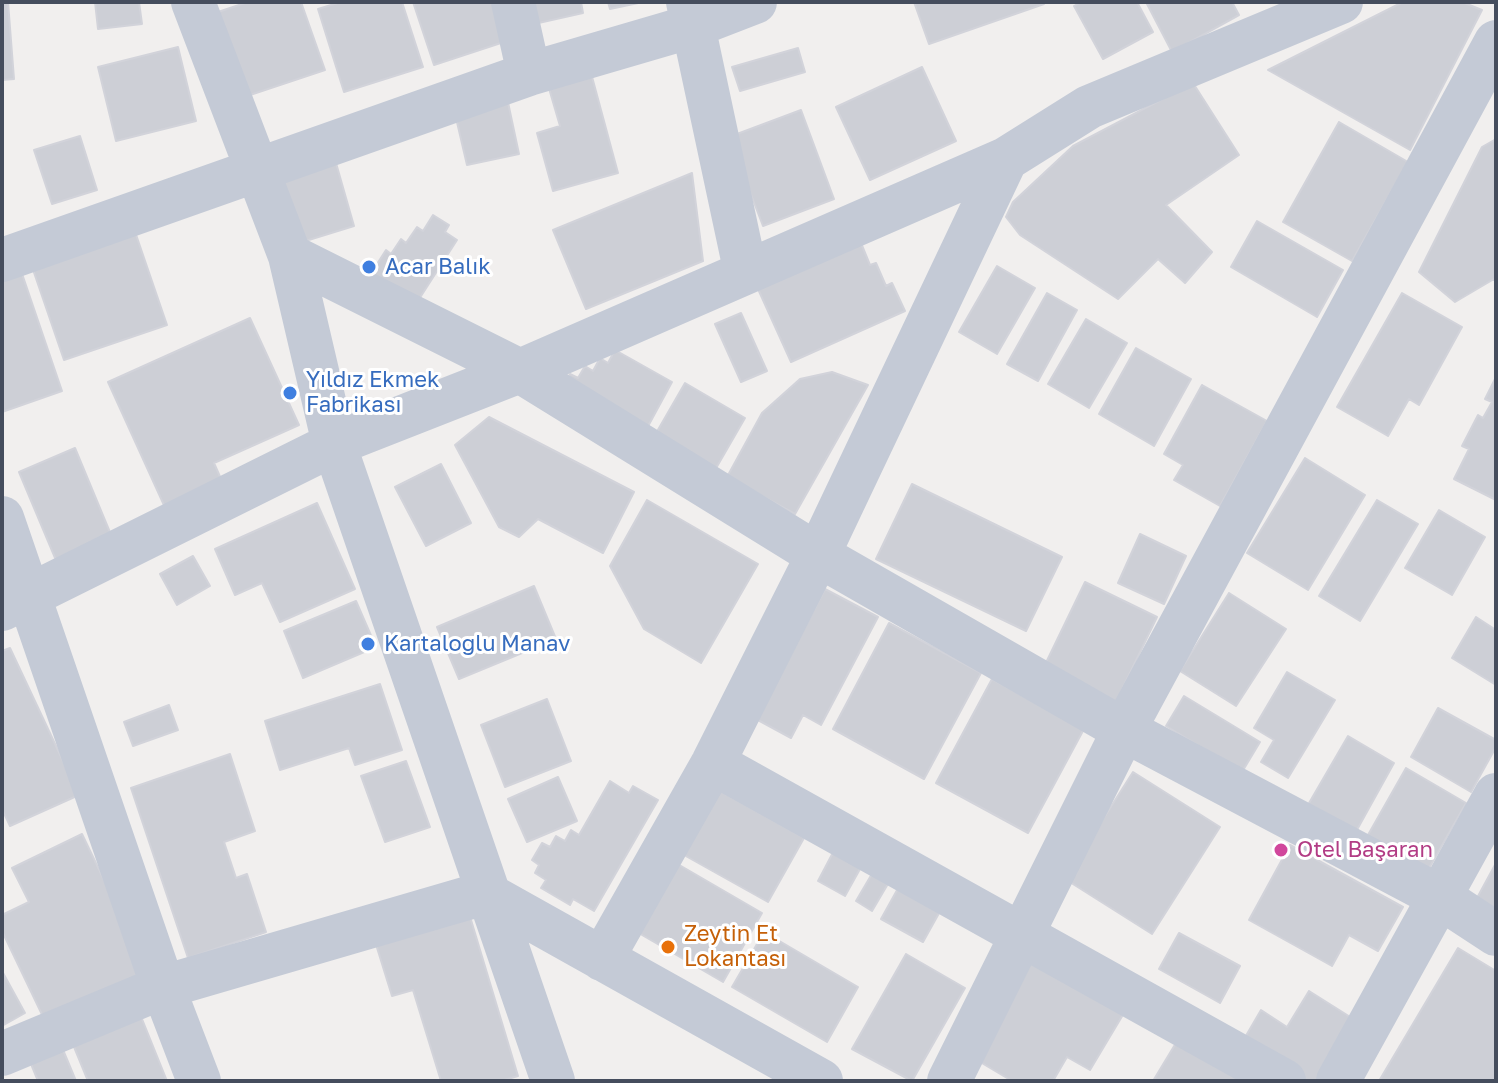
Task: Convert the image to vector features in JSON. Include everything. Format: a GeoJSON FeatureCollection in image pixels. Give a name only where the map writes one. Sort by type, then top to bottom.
{"type":"FeatureCollection","features":[{"type":"Feature","properties":{"kind":"street"},"geometry":{"type":"LineString","coordinates":[[193,2],[290,256],[334,444],[485,893],[553,1081]]}},
{"type":"Feature","properties":{"kind":"street"},"geometry":{"type":"LineString","coordinates":[[513,2],[529,74]]}},
{"type":"Feature","properties":{"kind":"street"},"geometry":{"type":"LineString","coordinates":[[2,260],[691,14],[755,2]]}},
{"type":"Feature","properties":{"kind":"street"},"geometry":{"type":"LineString","coordinates":[[16,602],[334,444],[520,371],[745,269],[1006,159],[1089,107],[1341,2]]}},
{"type":"Feature","properties":{"kind":"street"},"geometry":{"type":"LineString","coordinates":[[691,14],[745,269]]}},
{"type":"Feature","properties":{"kind":"street"},"geometry":{"type":"LineString","coordinates":[[949,1081],[1124,730],[1496,42]]}},
{"type":"Feature","properties":{"kind":"street"},"geometry":{"type":"LineString","coordinates":[[602,959],[713,763],[818,555],[1006,159]]}},
{"type":"Feature","properties":{"kind":"street"},"geometry":{"type":"LineString","coordinates":[[290,256],[520,371],[818,555],[1124,730],[1438,896],[1496,934]]}},
{"type":"Feature","properties":{"kind":"street"},"geometry":{"type":"LineString","coordinates":[[2,518],[16,602],[199,1081]]}},
{"type":"Feature","properties":{"kind":"street"},"geometry":{"type":"LineString","coordinates":[[713,763],[1284,1081]]}},
{"type":"Feature","properties":{"kind":"street"},"geometry":{"type":"LineString","coordinates":[[1338,1081],[1496,795]]}},
{"type":"Feature","properties":{"kind":"street"},"geometry":{"type":"LineString","coordinates":[[2,1054],[163,987],[485,893],[821,1081]]}},
{"type":"Feature","properties":{"kind":"building"},"geometry":{"type":"Polygon","coordinates":[[[2,2],[8,2],[14,79],[2,80],[2,2]]]}},
{"type":"Feature","properties":{"kind":"building"},"geometry":{"type":"Polygon","coordinates":[[[95,2],[139,2],[142,24],[98,29],[95,2]]]}},
{"type":"Feature","properties":{"kind":"building"},"geometry":{"type":"Polygon","coordinates":[[[248,2],[301,2],[325,70],[244,97],[215,13],[248,2]]]}},
{"type":"Feature","properties":{"kind":"building"},"geometry":{"type":"Polygon","coordinates":[[[341,2],[402,2],[423,67],[344,92],[318,9],[341,2]]]}},
{"type":"Feature","properties":{"kind":"building"},"geometry":{"type":"Polygon","coordinates":[[[413,2],[494,2],[507,41],[434,65],[413,2]]]}},
{"type":"Feature","properties":{"kind":"building"},"geometry":{"type":"Polygon","coordinates":[[[529,2],[581,2],[583,13],[534,24],[529,2]]]}},
{"type":"Feature","properties":{"kind":"building"},"geometry":{"type":"Polygon","coordinates":[[[608,2],[643,2],[610,9],[608,2]]]}},
{"type":"Feature","properties":{"kind":"building"},"geometry":{"type":"Polygon","coordinates":[[[914,2],[1044,2],[1044,4],[929,44],[914,2]]]}},
{"type":"Feature","properties":{"kind":"building"},"geometry":{"type":"Polygon","coordinates":[[[1081,2],[1137,2],[1153,32],[1103,59],[1074,6],[1081,2]]]}},
{"type":"Feature","properties":{"kind":"building"},"geometry":{"type":"Polygon","coordinates":[[[1146,2],[1232,2],[1239,15],[1172,52],[1146,2]]]}},
{"type":"Feature","properties":{"kind":"building"},"geometry":{"type":"Polygon","coordinates":[[[1403,2],[1462,2],[1482,10],[1410,150],[1268,70],[1403,2]]]}},
{"type":"Feature","properties":{"kind":"building"},"geometry":{"type":"Polygon","coordinates":[[[178,47],[196,121],[116,141],[98,67],[178,47]]]}},
{"type":"Feature","properties":{"kind":"building"},"geometry":{"type":"Polygon","coordinates":[[[798,48],[805,72],[740,91],[732,67],[798,48]]]}},
{"type":"Feature","properties":{"kind":"building"},"geometry":{"type":"Polygon","coordinates":[[[922,67],[956,141],[870,180],[836,107],[922,67]]]}},
{"type":"Feature","properties":{"kind":"building"},"geometry":{"type":"Polygon","coordinates":[[[591,73],[618,173],[553,191],[537,133],[560,126],[548,85],[591,73]]]}},
{"type":"Feature","properties":{"kind":"building"},"geometry":{"type":"Polygon","coordinates":[[[1193,83],[1239,155],[1166,205],[1212,252],[1185,283],[1158,259],[1118,299],[1020,235],[1006,217],[1013,202],[1073,146],[1193,83]]]}},
{"type":"Feature","properties":{"kind":"building"},"geometry":{"type":"Polygon","coordinates":[[[506,93],[519,154],[467,165],[453,105],[506,93]]]}},
{"type":"Feature","properties":{"kind":"building"},"geometry":{"type":"Polygon","coordinates":[[[801,110],[834,199],[763,226],[729,137],[801,110]]]}},
{"type":"Feature","properties":{"kind":"building"},"geometry":{"type":"Polygon","coordinates":[[[1339,122],[1408,162],[1352,261],[1283,222],[1339,122]]]}},
{"type":"Feature","properties":{"kind":"building"},"geometry":{"type":"Polygon","coordinates":[[[80,136],[97,190],[52,204],[34,150],[80,136]]]}},
{"type":"Feature","properties":{"kind":"building"},"geometry":{"type":"Polygon","coordinates":[[[1496,139],[1496,282],[1494,279],[1455,302],[1419,272],[1482,147],[1496,139]]]}},
{"type":"Feature","properties":{"kind":"building"},"geometry":{"type":"Polygon","coordinates":[[[334,156],[354,226],[299,243],[280,172],[334,156]]]}},
{"type":"Feature","properties":{"kind":"building"},"geometry":{"type":"Polygon","coordinates":[[[692,173],[703,261],[586,309],[553,230],[692,173]]]}},
{"type":"Feature","properties":{"kind":"building"},"geometry":{"type":"Polygon","coordinates":[[[433,215],[449,225],[445,232],[457,240],[414,307],[363,275],[373,260],[377,264],[386,250],[391,254],[401,239],[406,243],[417,227],[423,231],[433,215]]]}},
{"type":"Feature","properties":{"kind":"building"},"geometry":{"type":"Polygon","coordinates":[[[131,220],[167,325],[64,360],[28,255],[131,220]]]}},
{"type":"Feature","properties":{"kind":"building"},"geometry":{"type":"Polygon","coordinates":[[[1257,221],[1343,270],[1317,317],[1231,267],[1257,221]]]}},
{"type":"Feature","properties":{"kind":"building"},"geometry":{"type":"Polygon","coordinates":[[[861,243],[870,265],[876,263],[886,286],[892,283],[905,311],[791,362],[758,289],[861,243]]]}},
{"type":"Feature","properties":{"kind":"building"},"geometry":{"type":"Polygon","coordinates":[[[17,259],[62,391],[2,412],[2,264],[17,259]]]}},
{"type":"Feature","properties":{"kind":"building"},"geometry":{"type":"Polygon","coordinates":[[[997,266],[1035,288],[997,354],[959,332],[997,266]]]}},
{"type":"Feature","properties":{"kind":"building"},"geometry":{"type":"Polygon","coordinates":[[[1047,293],[1077,310],[1038,381],[1007,364],[1047,293]]]}},
{"type":"Feature","properties":{"kind":"building"},"geometry":{"type":"Polygon","coordinates":[[[1402,293],[1462,327],[1419,405],[1409,399],[1388,436],[1337,407],[1402,293]]]}},
{"type":"Feature","properties":{"kind":"building"},"geometry":{"type":"Polygon","coordinates":[[[741,313],[767,371],[741,382],[715,324],[741,313]]]}},
{"type":"Feature","properties":{"kind":"building"},"geometry":{"type":"Polygon","coordinates":[[[250,318],[299,425],[214,463],[225,488],[168,514],[108,382],[250,318]]]}},
{"type":"Feature","properties":{"kind":"building"},"geometry":{"type":"Polygon","coordinates":[[[1086,319],[1127,343],[1089,408],[1048,384],[1086,319]]]}},
{"type":"Feature","properties":{"kind":"building"},"geometry":{"type":"Polygon","coordinates":[[[1136,348],[1191,379],[1154,446],[1099,414],[1136,348]]]}},
{"type":"Feature","properties":{"kind":"building"},"geometry":{"type":"Polygon","coordinates":[[[615,350],[672,382],[646,430],[564,385],[570,374],[578,378],[585,366],[593,371],[600,358],[608,363],[615,350]]]}},
{"type":"Feature","properties":{"kind":"building"},"geometry":{"type":"Polygon","coordinates":[[[832,372],[868,385],[795,514],[727,477],[762,413],[800,379],[832,372]]]}},
{"type":"Feature","properties":{"kind":"building"},"geometry":{"type":"Polygon","coordinates":[[[1495,379],[1496,500],[1454,479],[1469,449],[1462,446],[1478,415],[1483,418],[1492,402],[1485,399],[1495,379]]]}},
{"type":"Feature","properties":{"kind":"building"},"geometry":{"type":"Polygon","coordinates":[[[685,383],[745,418],[715,470],[655,435],[685,383]]]}},
{"type":"Feature","properties":{"kind":"building"},"geometry":{"type":"Polygon","coordinates":[[[1202,385],[1267,421],[1220,506],[1174,480],[1183,465],[1164,454],[1202,385]]]}},
{"type":"Feature","properties":{"kind":"building"},"geometry":{"type":"Polygon","coordinates":[[[489,417],[634,492],[603,553],[538,519],[519,537],[499,527],[455,445],[489,417]]]}},
{"type":"Feature","properties":{"kind":"building"},"geometry":{"type":"Polygon","coordinates":[[[75,448],[114,542],[58,565],[19,472],[75,448]]]}},
{"type":"Feature","properties":{"kind":"building"},"geometry":{"type":"Polygon","coordinates":[[[1305,458],[1365,495],[1308,590],[1247,553],[1305,458]]]}},
{"type":"Feature","properties":{"kind":"building"},"geometry":{"type":"Polygon","coordinates":[[[441,464],[471,523],[426,546],[395,487],[441,464]]]}},
{"type":"Feature","properties":{"kind":"building"},"geometry":{"type":"Polygon","coordinates":[[[912,484],[1062,557],[1026,631],[876,559],[912,484]]]}},
{"type":"Feature","properties":{"kind":"building"},"geometry":{"type":"Polygon","coordinates":[[[647,500],[758,564],[701,663],[644,629],[610,566],[647,500]]]}},
{"type":"Feature","properties":{"kind":"building"},"geometry":{"type":"Polygon","coordinates":[[[1377,500],[1418,524],[1360,621],[1319,596],[1377,500]]]}},
{"type":"Feature","properties":{"kind":"building"},"geometry":{"type":"Polygon","coordinates":[[[317,503],[355,589],[280,622],[262,583],[235,595],[215,549],[317,503]]]}},
{"type":"Feature","properties":{"kind":"building"},"geometry":{"type":"Polygon","coordinates":[[[1439,510],[1485,537],[1452,595],[1405,568],[1439,510]]]}},
{"type":"Feature","properties":{"kind":"building"},"geometry":{"type":"Polygon","coordinates":[[[1140,534],[1186,556],[1164,604],[1118,583],[1140,534]]]}},
{"type":"Feature","properties":{"kind":"building"},"geometry":{"type":"Polygon","coordinates":[[[193,556],[210,586],[177,605],[160,574],[193,556]]]}},
{"type":"Feature","properties":{"kind":"building"},"geometry":{"type":"Polygon","coordinates":[[[1085,582],[1157,617],[1113,708],[1041,673],[1085,582]]]}},
{"type":"Feature","properties":{"kind":"building"},"geometry":{"type":"Polygon","coordinates":[[[534,586],[556,639],[459,679],[437,627],[534,586]]]}},
{"type":"Feature","properties":{"kind":"building"},"geometry":{"type":"Polygon","coordinates":[[[825,589],[878,617],[821,725],[803,715],[791,738],[756,719],[825,589]]]}},
{"type":"Feature","properties":{"kind":"building"},"geometry":{"type":"Polygon","coordinates":[[[1229,593],[1286,629],[1236,706],[1180,671],[1229,593]]]}},
{"type":"Feature","properties":{"kind":"building"},"geometry":{"type":"Polygon","coordinates":[[[356,601],[376,647],[303,678],[284,631],[356,601]]]}},
{"type":"Feature","properties":{"kind":"building"},"geometry":{"type":"Polygon","coordinates":[[[1476,617],[1496,630],[1496,685],[1452,658],[1476,617]]]}},
{"type":"Feature","properties":{"kind":"building"},"geometry":{"type":"Polygon","coordinates":[[[889,623],[981,673],[924,779],[833,729],[889,623]]]}},
{"type":"Feature","properties":{"kind":"building"},"geometry":{"type":"Polygon","coordinates":[[[10,648],[79,795],[10,826],[2,809],[2,651],[10,648]]]}},
{"type":"Feature","properties":{"kind":"building"},"geometry":{"type":"Polygon","coordinates":[[[1287,672],[1335,700],[1288,778],[1261,762],[1274,740],[1254,728],[1287,672]]]}},
{"type":"Feature","properties":{"kind":"building"},"geometry":{"type":"Polygon","coordinates":[[[992,679],[1084,729],[1028,833],[936,783],[992,679]]]}},
{"type":"Feature","properties":{"kind":"building"},"geometry":{"type":"Polygon","coordinates":[[[380,684],[402,750],[355,765],[349,748],[280,770],[265,721],[380,684]]]}},
{"type":"Feature","properties":{"kind":"building"},"geometry":{"type":"Polygon","coordinates":[[[1184,696],[1260,742],[1242,772],[1166,726],[1184,696]]]}},
{"type":"Feature","properties":{"kind":"building"},"geometry":{"type":"Polygon","coordinates":[[[547,699],[571,761],[505,787],[481,725],[547,699]]]}},
{"type":"Feature","properties":{"kind":"building"},"geometry":{"type":"Polygon","coordinates":[[[169,705],[178,730],[133,746],[124,722],[169,705]]]}},
{"type":"Feature","properties":{"kind":"building"},"geometry":{"type":"Polygon","coordinates":[[[1438,708],[1496,740],[1496,747],[1471,792],[1411,757],[1438,708]]]}},
{"type":"Feature","properties":{"kind":"building"},"geometry":{"type":"Polygon","coordinates":[[[1348,736],[1394,763],[1353,837],[1305,810],[1348,736]]]}},
{"type":"Feature","properties":{"kind":"building"},"geometry":{"type":"Polygon","coordinates":[[[230,754],[255,831],[224,842],[236,878],[247,874],[266,932],[188,958],[131,788],[230,754]]]}},
{"type":"Feature","properties":{"kind":"building"},"geometry":{"type":"Polygon","coordinates":[[[406,761],[430,827],[385,842],[361,776],[406,761]]]}},
{"type":"Feature","properties":{"kind":"building"},"geometry":{"type":"Polygon","coordinates":[[[1406,768],[1466,803],[1424,877],[1364,842],[1406,768]]]}},
{"type":"Feature","properties":{"kind":"building"},"geometry":{"type":"Polygon","coordinates":[[[1133,772],[1220,827],[1152,934],[1065,879],[1133,772]]]}},
{"type":"Feature","properties":{"kind":"building"},"geometry":{"type":"Polygon","coordinates":[[[558,777],[577,821],[527,842],[508,799],[558,777]]]}},
{"type":"Feature","properties":{"kind":"building"},"geometry":{"type":"Polygon","coordinates":[[[610,781],[629,793],[633,786],[658,800],[594,911],[573,899],[570,905],[541,888],[546,880],[535,873],[539,865],[532,860],[542,843],[550,847],[556,836],[565,841],[571,830],[579,835],[610,781]]]}},
{"type":"Feature","properties":{"kind":"building"},"geometry":{"type":"Polygon","coordinates":[[[711,786],[804,838],[768,902],[675,850],[711,786]]]}},
{"type":"Feature","properties":{"kind":"building"},"geometry":{"type":"Polygon","coordinates":[[[82,834],[150,976],[47,1025],[2,931],[2,915],[29,902],[12,868],[82,834]]]}},
{"type":"Feature","properties":{"kind":"building"},"geometry":{"type":"Polygon","coordinates":[[[837,845],[865,860],[845,896],[818,881],[837,845]]]}},
{"type":"Feature","properties":{"kind":"building"},"geometry":{"type":"Polygon","coordinates":[[[1290,845],[1403,907],[1378,951],[1349,935],[1332,966],[1249,920],[1290,845]]]}},
{"type":"Feature","properties":{"kind":"building"},"geometry":{"type":"Polygon","coordinates":[[[669,859],[762,913],[723,982],[630,928],[669,859]]]}},
{"type":"Feature","properties":{"kind":"building"},"geometry":{"type":"Polygon","coordinates":[[[1496,863],[1496,909],[1477,898],[1496,863]]]}},
{"type":"Feature","properties":{"kind":"building"},"geometry":{"type":"Polygon","coordinates":[[[876,867],[892,877],[872,911],[856,901],[876,867]]]}},
{"type":"Feature","properties":{"kind":"building"},"geometry":{"type":"Polygon","coordinates":[[[901,883],[943,906],[923,942],[881,919],[901,883]]]}},
{"type":"Feature","properties":{"kind":"building"},"geometry":{"type":"Polygon","coordinates":[[[468,910],[518,1076],[501,1081],[441,1081],[413,990],[392,996],[374,938],[468,910]]]}},
{"type":"Feature","properties":{"kind":"building"},"geometry":{"type":"Polygon","coordinates":[[[764,932],[858,987],[827,1042],[732,987],[764,932]]]}},
{"type":"Feature","properties":{"kind":"building"},"geometry":{"type":"Polygon","coordinates":[[[1179,933],[1240,966],[1220,1003],[1159,969],[1179,933]]]}},
{"type":"Feature","properties":{"kind":"building"},"geometry":{"type":"Polygon","coordinates":[[[1458,948],[1496,971],[1496,1081],[1379,1081],[1458,948]]]}},
{"type":"Feature","properties":{"kind":"building"},"geometry":{"type":"Polygon","coordinates":[[[906,954],[965,988],[912,1081],[852,1049],[906,954]]]}},
{"type":"Feature","properties":{"kind":"building"},"geometry":{"type":"Polygon","coordinates":[[[1029,956],[1124,1013],[1090,1070],[1067,1057],[1053,1081],[1012,1081],[970,1056],[1029,956]]]}},
{"type":"Feature","properties":{"kind":"building"},"geometry":{"type":"Polygon","coordinates":[[[2,971],[25,1013],[2,1026],[2,971]]]}},
{"type":"Feature","properties":{"kind":"building"},"geometry":{"type":"Polygon","coordinates":[[[1309,991],[1355,1020],[1317,1081],[1296,1081],[1240,1046],[1261,1010],[1287,1027],[1309,991]]]}},
{"type":"Feature","properties":{"kind":"building"},"geometry":{"type":"Polygon","coordinates":[[[140,1014],[167,1081],[88,1081],[72,1042],[140,1014]]]}},
{"type":"Feature","properties":{"kind":"building"},"geometry":{"type":"Polygon","coordinates":[[[1179,1038],[1241,1076],[1238,1081],[1153,1081],[1179,1038]]]}},
{"type":"Feature","properties":{"kind":"building"},"geometry":{"type":"Polygon","coordinates":[[[61,1045],[76,1081],[38,1081],[29,1059],[61,1045]]]}},
{"type":"Feature","properties":{"kind":"place","name":"Acar Balık"},"geometry":{"type":"Point","coordinates":[369,267]}},
{"type":"Feature","properties":{"kind":"place","name":"Yıldız Ekmek Fabrikası"},"geometry":{"type":"Point","coordinates":[290,393]}},
{"type":"Feature","properties":{"kind":"place","name":"Kartaloğlu Manav"},"geometry":{"type":"Point","coordinates":[368,644]}},
{"type":"Feature","properties":{"kind":"place","name":"Otel Başaran"},"geometry":{"type":"Point","coordinates":[1281,850]}},
{"type":"Feature","properties":{"kind":"place","name":"Zeytin Et Lokantası"},"geometry":{"type":"Point","coordinates":[668,947]}}]}
